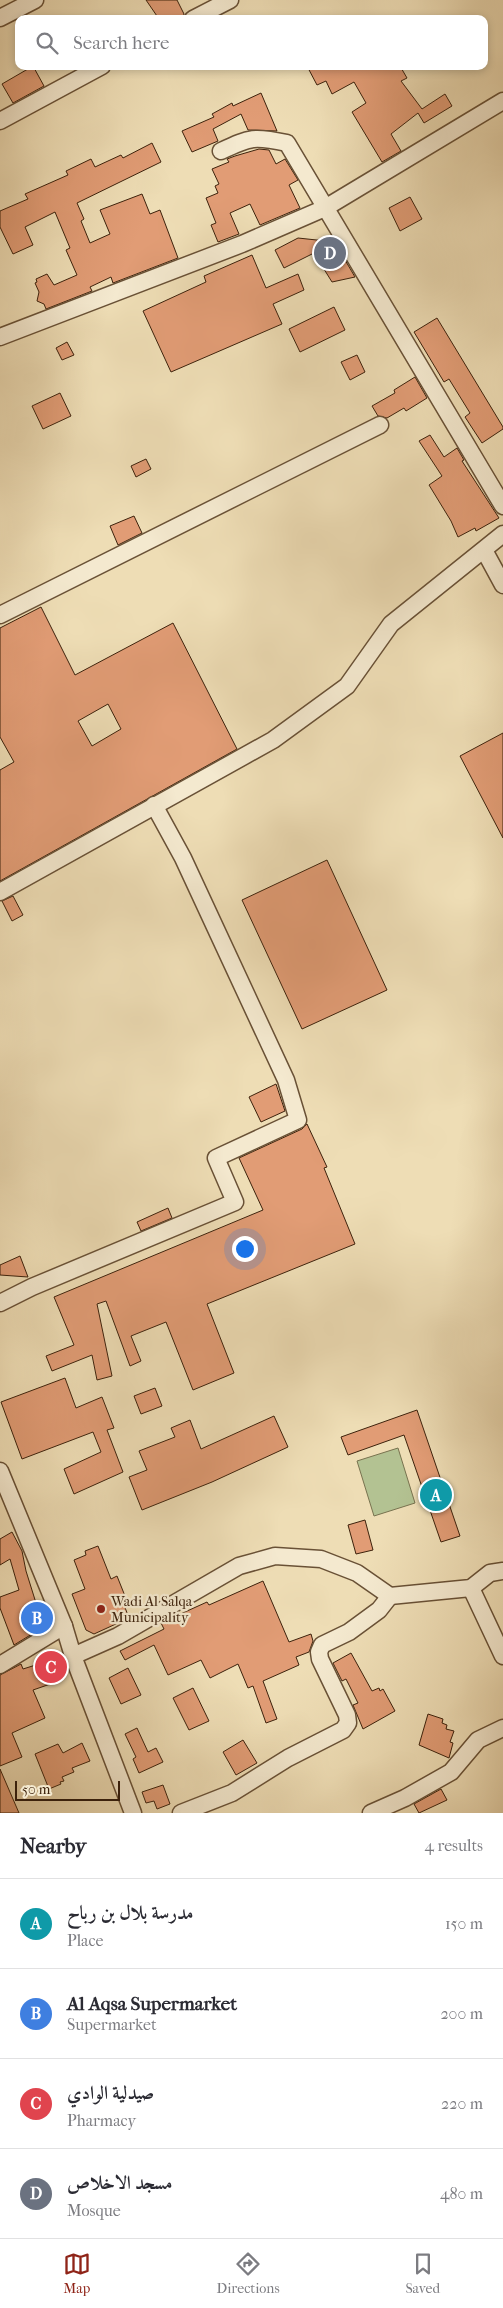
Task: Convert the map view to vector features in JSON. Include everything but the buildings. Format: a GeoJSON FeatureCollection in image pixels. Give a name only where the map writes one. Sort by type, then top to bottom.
{"type":"FeatureCollection","features":[{"type":"Feature","properties":{"kind":"street"},"geometry":{"type":"LineString","coordinates":[[0,18],[35,0]]}},
{"type":"Feature","properties":{"kind":"street"},"geometry":{"type":"LineString","coordinates":[[201,15],[230,0]]}},
{"type":"Feature","properties":{"kind":"street"},"geometry":{"type":"LineString","coordinates":[[0,121],[95,70]]}},
{"type":"Feature","properties":{"kind":"street"},"geometry":{"type":"LineString","coordinates":[[0,337],[242,244],[325,208],[503,101]]}},
{"type":"Feature","properties":{"kind":"street"},"geometry":{"type":"LineString","coordinates":[[221,151],[248,138],[260,137],[287,143],[503,506]]}},
{"type":"Feature","properties":{"kind":"street"},"geometry":{"type":"LineString","coordinates":[[0,615],[380,425]]}},
{"type":"Feature","properties":{"kind":"street"},"geometry":{"type":"LineString","coordinates":[[0,892],[273,740],[347,686],[391,624],[503,534]]}},
{"type":"Feature","properties":{"kind":"street"},"geometry":{"type":"LineString","coordinates":[[484,550],[503,585]]}},
{"type":"Feature","properties":{"kind":"street"},"geometry":{"type":"LineString","coordinates":[[0,1303],[32,1287],[235,1202],[216,1158],[298,1120],[286,1080],[183,858],[154,805]]}},
{"type":"Feature","properties":{"kind":"street"},"geometry":{"type":"LineString","coordinates":[[0,1471],[64,1626],[73,1656],[133,1813]]}},
{"type":"Feature","properties":{"kind":"street"},"geometry":{"type":"LineString","coordinates":[[73,1656],[118,1636],[238,1566],[275,1556],[321,1559],[356,1573],[390,1596],[471,1588],[490,1573],[503,1571]]}},
{"type":"Feature","properties":{"kind":"street"},"geometry":{"type":"LineString","coordinates":[[471,1588],[503,1656]]}},
{"type":"Feature","properties":{"kind":"street"},"geometry":{"type":"LineString","coordinates":[[181,1813],[232,1793],[288,1758],[343,1730],[348,1723],[347,1715],[320,1659],[319,1652],[322,1645],[349,1632],[379,1610],[390,1596]]}},
{"type":"Feature","properties":{"kind":"street"},"geometry":{"type":"LineString","coordinates":[[0,1665],[64,1626]]}},
{"type":"Feature","properties":{"kind":"street"},"geometry":{"type":"LineString","coordinates":[[371,1813],[405,1798],[451,1772],[478,1740],[503,1728]]}},
{"type":"Feature","properties":{"kind":"green space"},"geometry":{"type":"Polygon","coordinates":[[[398,1448],[415,1503],[374,1516],[357,1461],[398,1448]]]}},
{"type":"Feature","properties":{"kind":"place","name":"مسجد الاخلاص"},"geometry":{"type":"Point","coordinates":[330,253]}},
{"type":"Feature","properties":{"kind":"place","name":"مدرسة بلال بن رباح"},"geometry":{"type":"Point","coordinates":[436,1495]}},
{"type":"Feature","properties":{"kind":"place","name":"Wadi Al Salqa Municipality"},"geometry":{"type":"Point","coordinates":[101,1609]}},
{"type":"Feature","properties":{"kind":"place","name":"Al Aqsa Supermarket"},"geometry":{"type":"Point","coordinates":[37,1618]}},
{"type":"Feature","properties":{"kind":"place","name":"صيدلية الوادي"},"geometry":{"type":"Point","coordinates":[51,1667]}}]}
